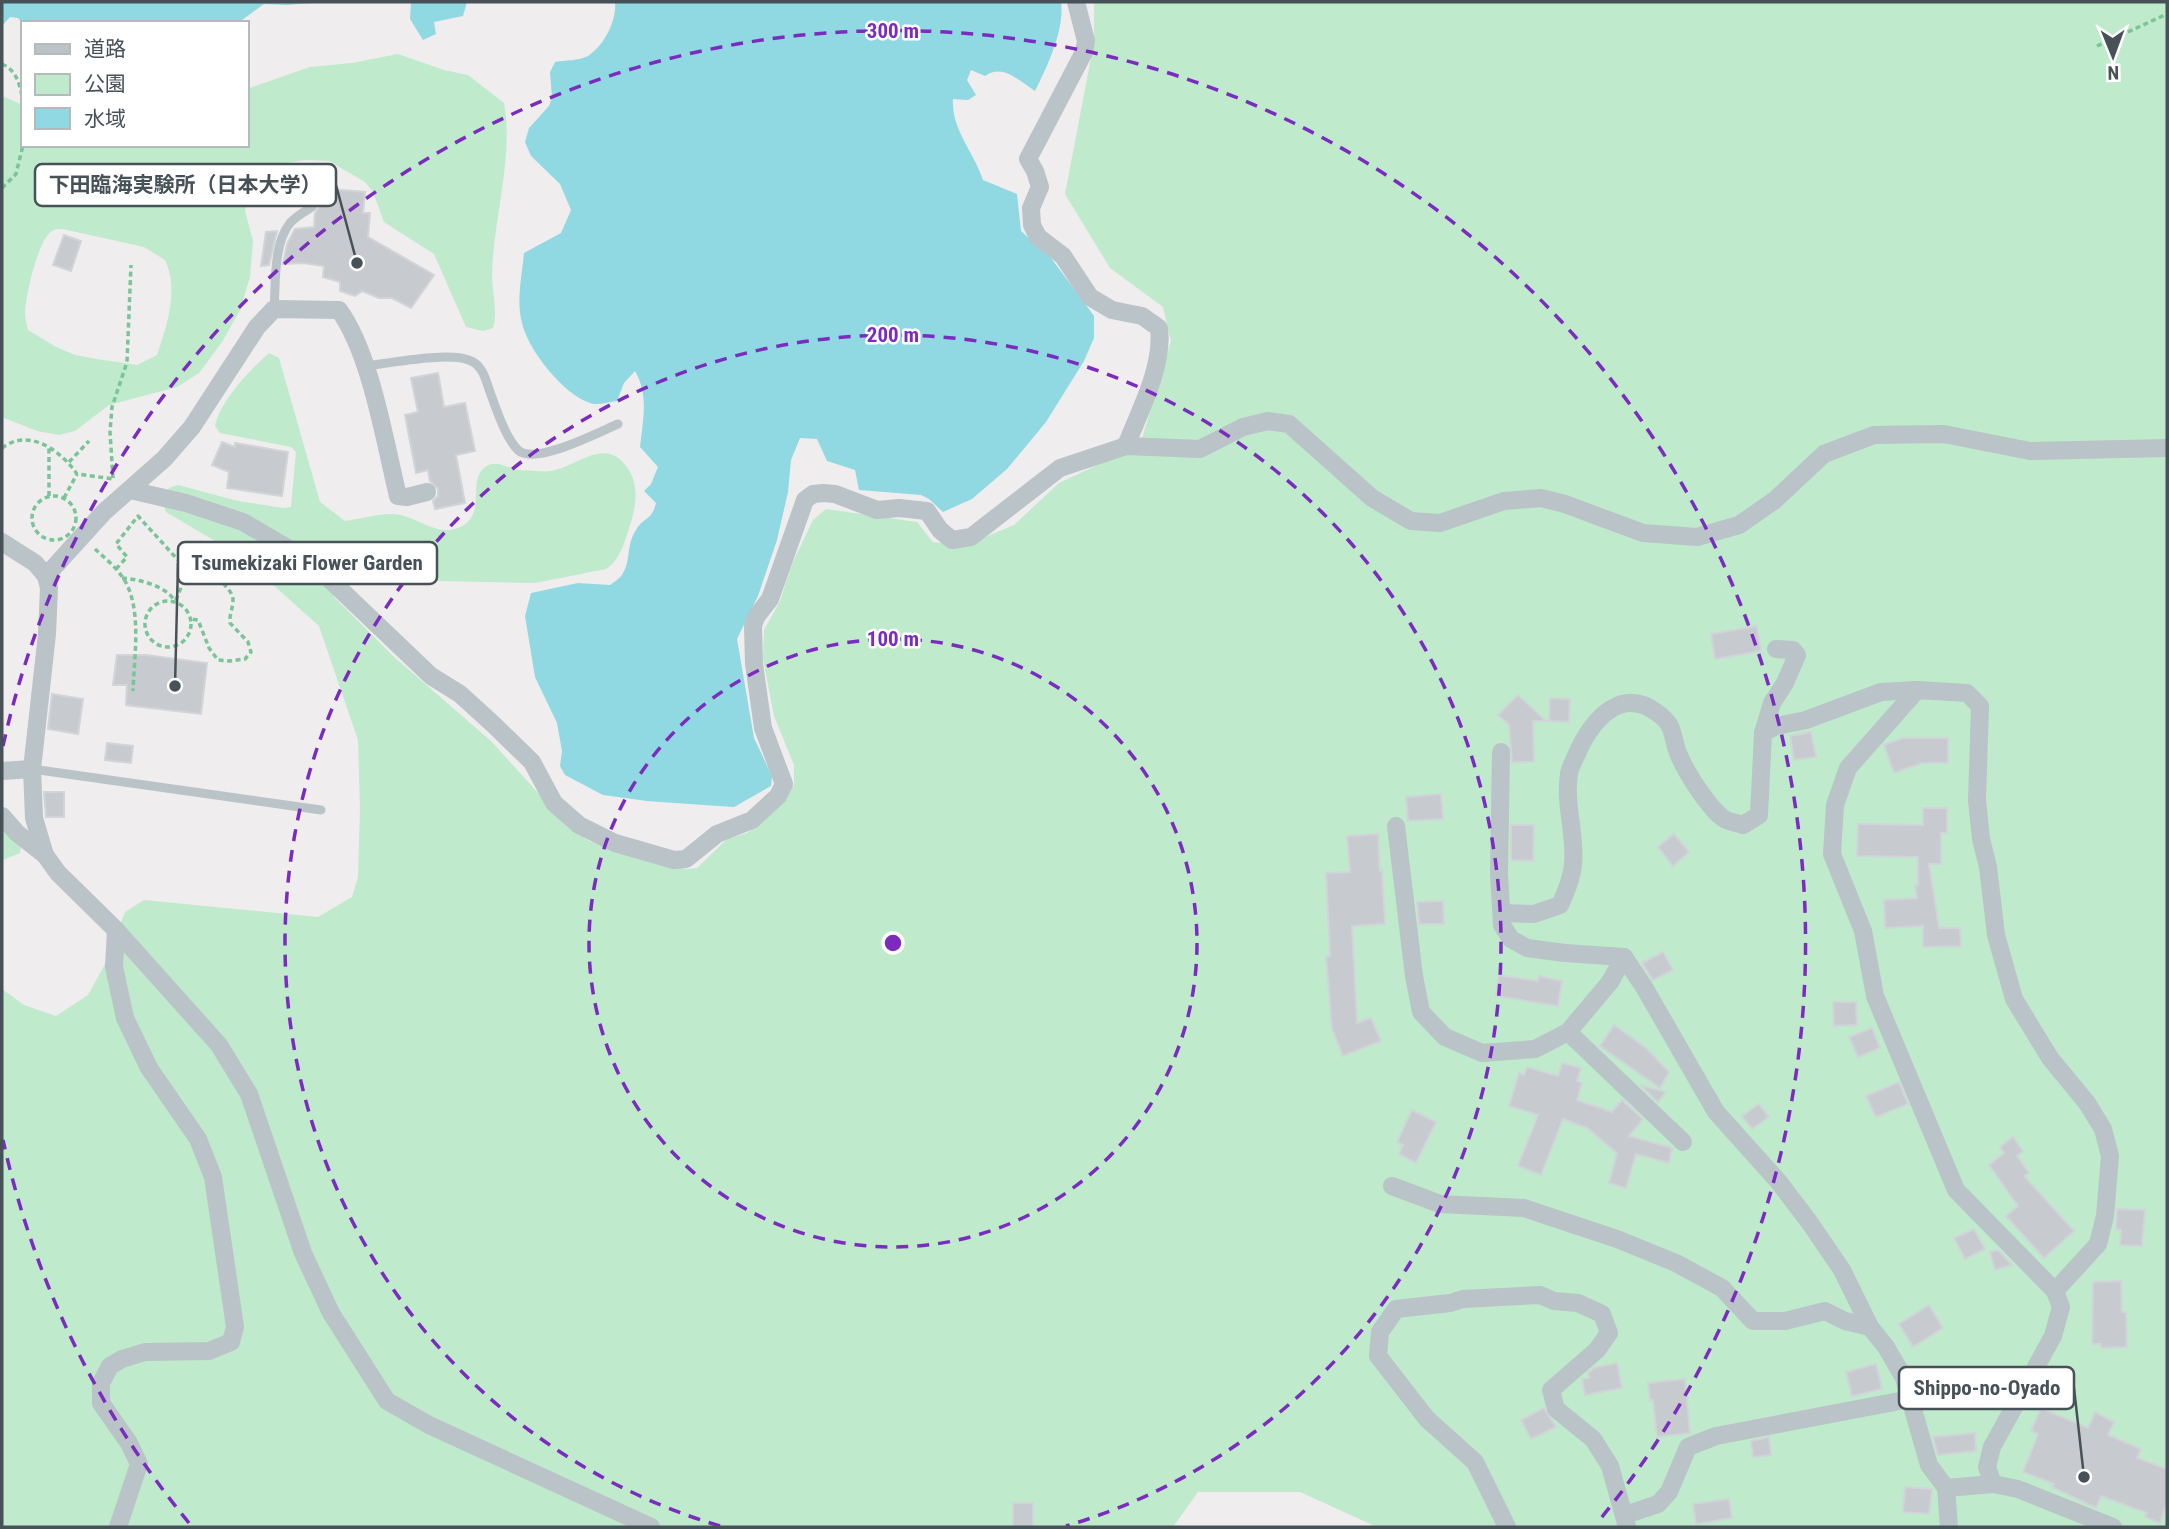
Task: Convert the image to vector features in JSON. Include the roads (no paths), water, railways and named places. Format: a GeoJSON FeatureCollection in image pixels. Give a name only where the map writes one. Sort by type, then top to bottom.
{"type":"FeatureCollection","features":[{"type":"Feature","properties":{"kind":"street"},"geometry":{"type":"LineString","coordinates":[[1076,2],[1086,41],[1084,52],[1028,159],[1040,187],[1031,208],[1032,225],[1038,237],[1063,256],[1090,297],[1112,310],[1142,316],[1159,328],[1161,341],[1157,363],[1126,446]]}},
{"type":"Feature","properties":{"kind":"street"},"geometry":{"type":"LineString","coordinates":[[46,576],[79,538],[164,459],[192,427],[257,327],[274,309],[339,310],[350,325],[366,366],[398,496],[407,497],[427,492]]}},
{"type":"Feature","properties":{"kind":"street"},"geometry":{"type":"LineString","coordinates":[[125,493],[186,503],[243,522],[296,553],[323,573],[431,676],[460,694],[494,725],[532,762],[554,803],[579,825],[615,843],[674,860],[686,859],[717,834],[752,820],[778,796],[784,785],[780,768],[763,728],[754,664],[753,626],[756,617],[771,599],[805,500],[813,494],[835,494],[877,510],[899,508],[927,511],[940,530],[952,540],[962,539],[971,537],[992,522],[1060,468],[1126,446],[1200,449],[1243,427],[1268,421],[1289,424],[1372,498],[1411,522],[1440,523],[1504,501],[1541,498],[1565,504],[1643,533],[1697,537],[1739,525],[1775,500],[1824,454],[1874,435],[1944,434],[2030,451],[2167,448]]}},
{"type":"Feature","properties":{"kind":"street"},"geometry":{"type":"LineString","coordinates":[[2,542],[26,556],[46,576],[49,588],[32,769],[34,818],[45,855]]}},
{"type":"Feature","properties":{"kind":"street"},"geometry":{"type":"LineString","coordinates":[[1502,913],[1534,914],[1560,905],[1573,865],[1567,798],[1569,771],[1584,740],[1614,706],[1631,702],[1645,704],[1669,721],[1678,753],[1691,780],[1724,819],[1743,825],[1759,815],[1763,733],[1772,703],[1785,683],[1797,655],[1793,650],[1776,649]]}},
{"type":"Feature","properties":{"kind":"street"},"geometry":{"type":"LineString","coordinates":[[1763,733],[1776,726],[1806,720],[1881,692],[1917,690],[1967,693],[1980,706],[1978,800],[1982,839],[1996,935],[2014,999],[2050,1058],[2087,1103],[2103,1129],[2110,1156],[2105,1216],[2098,1244],[2054,1291]]}},
{"type":"Feature","properties":{"kind":"street"},"geometry":{"type":"LineString","coordinates":[[1917,690],[1847,768],[1835,805],[1832,853],[1863,931],[1875,996],[1956,1190],[2054,1291],[2061,1307],[2053,1335],[1992,1447],[1987,1466],[1993,1484]]}},
{"type":"Feature","properties":{"kind":"street"},"geometry":{"type":"LineString","coordinates":[[1501,752],[1499,874],[1502,925],[1511,939],[1527,948],[1625,957]]}},
{"type":"Feature","properties":{"kind":"street"},"geometry":{"type":"LineString","coordinates":[[2,771],[32,769]]}},
{"type":"Feature","properties":{"kind":"street"},"geometry":{"type":"LineString","coordinates":[[2,816],[17,833],[45,855],[58,873],[116,930],[219,1045],[249,1094],[303,1253],[331,1313],[387,1401],[429,1425],[651,1527]]}},
{"type":"Feature","properties":{"kind":"street"},"geometry":{"type":"LineString","coordinates":[[1396,826],[1414,976],[1421,1012],[1445,1037],[1482,1053],[1535,1049],[1568,1032],[1609,982],[1625,957]]}},
{"type":"Feature","properties":{"kind":"street"},"geometry":{"type":"LineString","coordinates":[[116,930],[114,967],[125,1018],[149,1069],[198,1139],[213,1177],[235,1327],[231,1342],[209,1351],[145,1352],[110,1366],[101,1383],[101,1403],[129,1443],[139,1464],[118,1527]]}},
{"type":"Feature","properties":{"kind":"street"},"geometry":{"type":"LineString","coordinates":[[1625,957],[1716,1112],[1810,1223],[1842,1270],[1870,1327],[1886,1346],[1904,1378],[1929,1465],[1946,1488],[1949,1527]]}},
{"type":"Feature","properties":{"kind":"street"},"geometry":{"type":"LineString","coordinates":[[1568,1032],[1683,1142]]}},
{"type":"Feature","properties":{"kind":"street"},"geometry":{"type":"LineString","coordinates":[[1392,1186],[1440,1204],[1524,1208],[1617,1239],[1676,1263],[1722,1288],[1753,1321],[1785,1321],[1825,1311],[1845,1321],[1870,1327]]}},
{"type":"Feature","properties":{"kind":"street"},"geometry":{"type":"LineString","coordinates":[[1507,1527],[1475,1462],[1427,1419],[1378,1356],[1380,1332],[1396,1309],[1450,1303],[1463,1298],[1540,1295],[1554,1301],[1578,1303],[1602,1314],[1609,1333],[1597,1350],[1551,1390],[1556,1409],[1593,1439],[1610,1466],[1626,1521],[1658,1504],[1669,1492],[1688,1447],[1716,1436],[1910,1399]]}},
{"type":"Feature","properties":{"kind":"street"},"geometry":{"type":"LineString","coordinates":[[1946,1488],[1993,1484],[2018,1489],[2113,1527]]}},
{"type":"Feature","properties":{"kind":"lane"},"geometry":{"type":"LineString","coordinates":[[274,309],[283,236],[289,224],[312,207]]}},
{"type":"Feature","properties":{"kind":"lane"},"geometry":{"type":"LineString","coordinates":[[366,366],[458,357],[473,361],[481,369],[499,416],[513,442],[523,453],[533,455],[554,450],[618,424]]}},
{"type":"Feature","properties":{"kind":"lane"},"geometry":{"type":"LineString","coordinates":[[32,769],[321,810]]}},
{"type":"Feature","properties":{"kind":"water"},"geometry":{"type":"Polygon","coordinates":[[[2,2],[325,2],[264,4],[241,21],[21,22],[18,18],[10,17],[2,26],[2,2]]]}},
{"type":"Feature","properties":{"kind":"water"},"geometry":{"type":"Polygon","coordinates":[[[411,2],[467,2],[463,16],[434,22],[436,34],[423,40],[410,19],[411,2]]]}},
{"type":"Feature","properties":{"kind":"water"},"geometry":{"type":"Polygon","coordinates":[[[615,2],[1061,2],[1058,36],[1035,91],[1005,72],[998,71],[985,76],[971,70],[967,80],[976,95],[968,100],[953,99],[953,110],[959,130],[983,180],[1017,194],[1021,231],[1051,258],[1094,316],[1094,338],[1084,361],[1046,422],[1007,469],[972,499],[943,512],[921,495],[859,490],[855,470],[827,461],[817,439],[800,438],[791,460],[788,492],[777,540],[758,596],[737,639],[754,738],[772,776],[771,786],[734,807],[603,795],[565,775],[560,766],[562,751],[557,723],[535,677],[525,616],[531,593],[578,583],[610,585],[619,578],[627,563],[633,536],[650,516],[656,503],[644,491],[651,484],[658,467],[640,447],[644,398],[635,371],[624,383],[617,401],[596,404],[580,398],[569,391],[539,358],[526,334],[520,306],[524,253],[561,233],[571,210],[560,184],[531,156],[525,142],[529,128],[549,106],[552,98],[550,72],[555,62],[580,59],[594,52],[612,24],[615,2]]]}},
{"type":"Feature","properties":{"kind":"place","name":"下田臨海実験所（日本大学）"},"geometry":{"type":"Point","coordinates":[357,263]}},
{"type":"Feature","properties":{"kind":"place","name":"Tsumekizaki Flower Garden"},"geometry":{"type":"Point","coordinates":[175,686]}},
{"type":"Feature","properties":{"kind":"place","name":"Shippo-no-Oyado"},"geometry":{"type":"Point","coordinates":[2084,1477]}}]}
